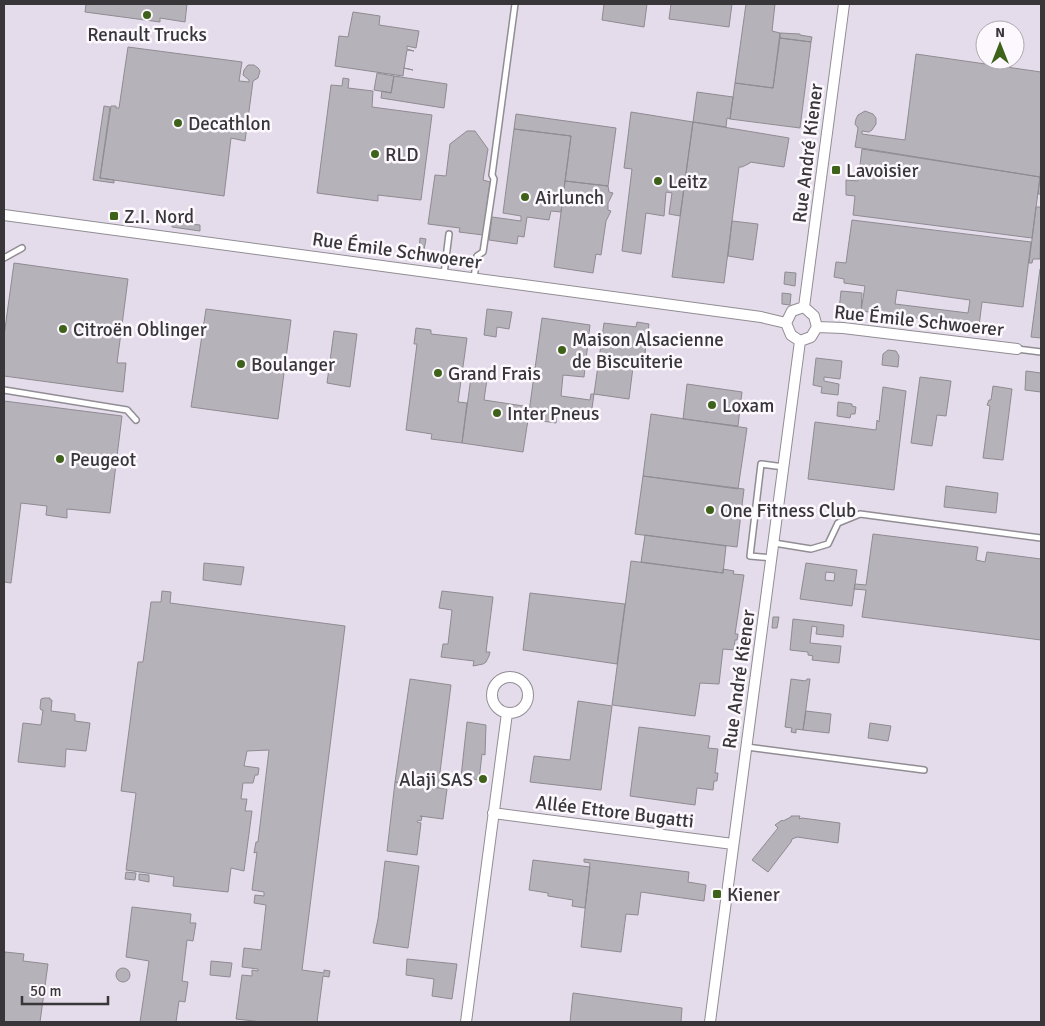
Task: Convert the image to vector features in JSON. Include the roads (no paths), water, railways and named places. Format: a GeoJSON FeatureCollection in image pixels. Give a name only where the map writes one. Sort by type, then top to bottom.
{"type":"FeatureCollection","features":[{"type":"Feature","properties":{"kind":"street","name":"Rue André Kiener"},"geometry":{"type":"LineString","coordinates":[[804,308],[844,4]]}},
{"type":"Feature","properties":{"kind":"street","name":"Rue Émile Schwoerer"},"geometry":{"type":"LineString","coordinates":[[4,215],[762,317],[786,323]]}},
{"type":"Feature","properties":{"kind":"street"},"geometry":{"type":"LineString","coordinates":[[804,308],[814,316],[817,327],[811,337],[800,341],[791,335],[786,323],[792,312],[804,308]]}},
{"type":"Feature","properties":{"kind":"street","name":"Rue Émile Schwoerer"},"geometry":{"type":"LineString","coordinates":[[817,327],[843,328],[1017,348]]}},
{"type":"Feature","properties":{"kind":"street","name":"Rue André Kiener"},"geometry":{"type":"LineString","coordinates":[[710,1022],[800,341]]}},
{"type":"Feature","properties":{"kind":"street"},"geometry":{"type":"LineString","coordinates":[[466,1022],[506,713]]}},
{"type":"Feature","properties":{"kind":"street","name":"Allée Ettore Bugatti"},"geometry":{"type":"LineString","coordinates":[[493,813],[733,844]]}},
{"type":"Feature","properties":{"kind":"lane"},"geometry":{"type":"LineString","coordinates":[[474,278],[477,256],[483,252],[494,179],[492,175],[515,4]]}},
{"type":"Feature","properties":{"kind":"lane"},"geometry":{"type":"LineString","coordinates":[[444,274],[449,234]]}},
{"type":"Feature","properties":{"kind":"lane"},"geometry":{"type":"LineString","coordinates":[[4,258],[22,248]]}},
{"type":"Feature","properties":{"kind":"lane"},"geometry":{"type":"LineString","coordinates":[[1017,348],[1041,352]]}},
{"type":"Feature","properties":{"kind":"lane"},"geometry":{"type":"LineString","coordinates":[[4,390],[127,410],[136,420]]}},
{"type":"Feature","properties":{"kind":"lane"},"geometry":{"type":"LineString","coordinates":[[772,558],[750,556],[761,464],[784,467]]}},
{"type":"Feature","properties":{"kind":"lane"},"geometry":{"type":"LineString","coordinates":[[774,543],[810,549],[828,544],[838,523],[860,514],[1041,538]]}},
{"type":"Feature","properties":{"kind":"lane"},"geometry":{"type":"LineString","coordinates":[[746,747],[924,770]]}},
{"type":"Feature","properties":{"kind":"place","name":"Renault Trucks"},"geometry":{"type":"Point","coordinates":[147,15]}},
{"type":"Feature","properties":{"kind":"place","name":"Decathlon"},"geometry":{"type":"Point","coordinates":[178,123]}},
{"type":"Feature","properties":{"kind":"place","name":"RLD"},"geometry":{"type":"Point","coordinates":[375,154]}},
{"type":"Feature","properties":{"kind":"place","name":"Lavoisier"},"geometry":{"type":"Point","coordinates":[836,170]}},
{"type":"Feature","properties":{"kind":"place","name":"Leitz"},"geometry":{"type":"Point","coordinates":[658,181]}},
{"type":"Feature","properties":{"kind":"place","name":"Airlunch"},"geometry":{"type":"Point","coordinates":[525,197]}},
{"type":"Feature","properties":{"kind":"place","name":"Z.I. Nord"},"geometry":{"type":"Point","coordinates":[114,216]}},
{"type":"Feature","properties":{"kind":"place","name":"Citroën Oblinger"},"geometry":{"type":"Point","coordinates":[63,329]}},
{"type":"Feature","properties":{"kind":"place","name":"Maison Alsacienne de Biscuiterie"},"geometry":{"type":"Point","coordinates":[562,350]}},
{"type":"Feature","properties":{"kind":"place","name":"Boulanger"},"geometry":{"type":"Point","coordinates":[241,364]}},
{"type":"Feature","properties":{"kind":"place","name":"Grand Frais"},"geometry":{"type":"Point","coordinates":[438,373]}},
{"type":"Feature","properties":{"kind":"place","name":"Loxam"},"geometry":{"type":"Point","coordinates":[712,405]}},
{"type":"Feature","properties":{"kind":"place","name":"Inter Pneus"},"geometry":{"type":"Point","coordinates":[497,413]}},
{"type":"Feature","properties":{"kind":"place","name":"Peugeot"},"geometry":{"type":"Point","coordinates":[60,459]}},
{"type":"Feature","properties":{"kind":"place","name":"One Fitness Club"},"geometry":{"type":"Point","coordinates":[710,510]}},
{"type":"Feature","properties":{"kind":"place","name":"Alaji SAS"},"geometry":{"type":"Point","coordinates":[483,779]}},
{"type":"Feature","properties":{"kind":"place","name":"Kiener"},"geometry":{"type":"Point","coordinates":[717,894]}}]}
